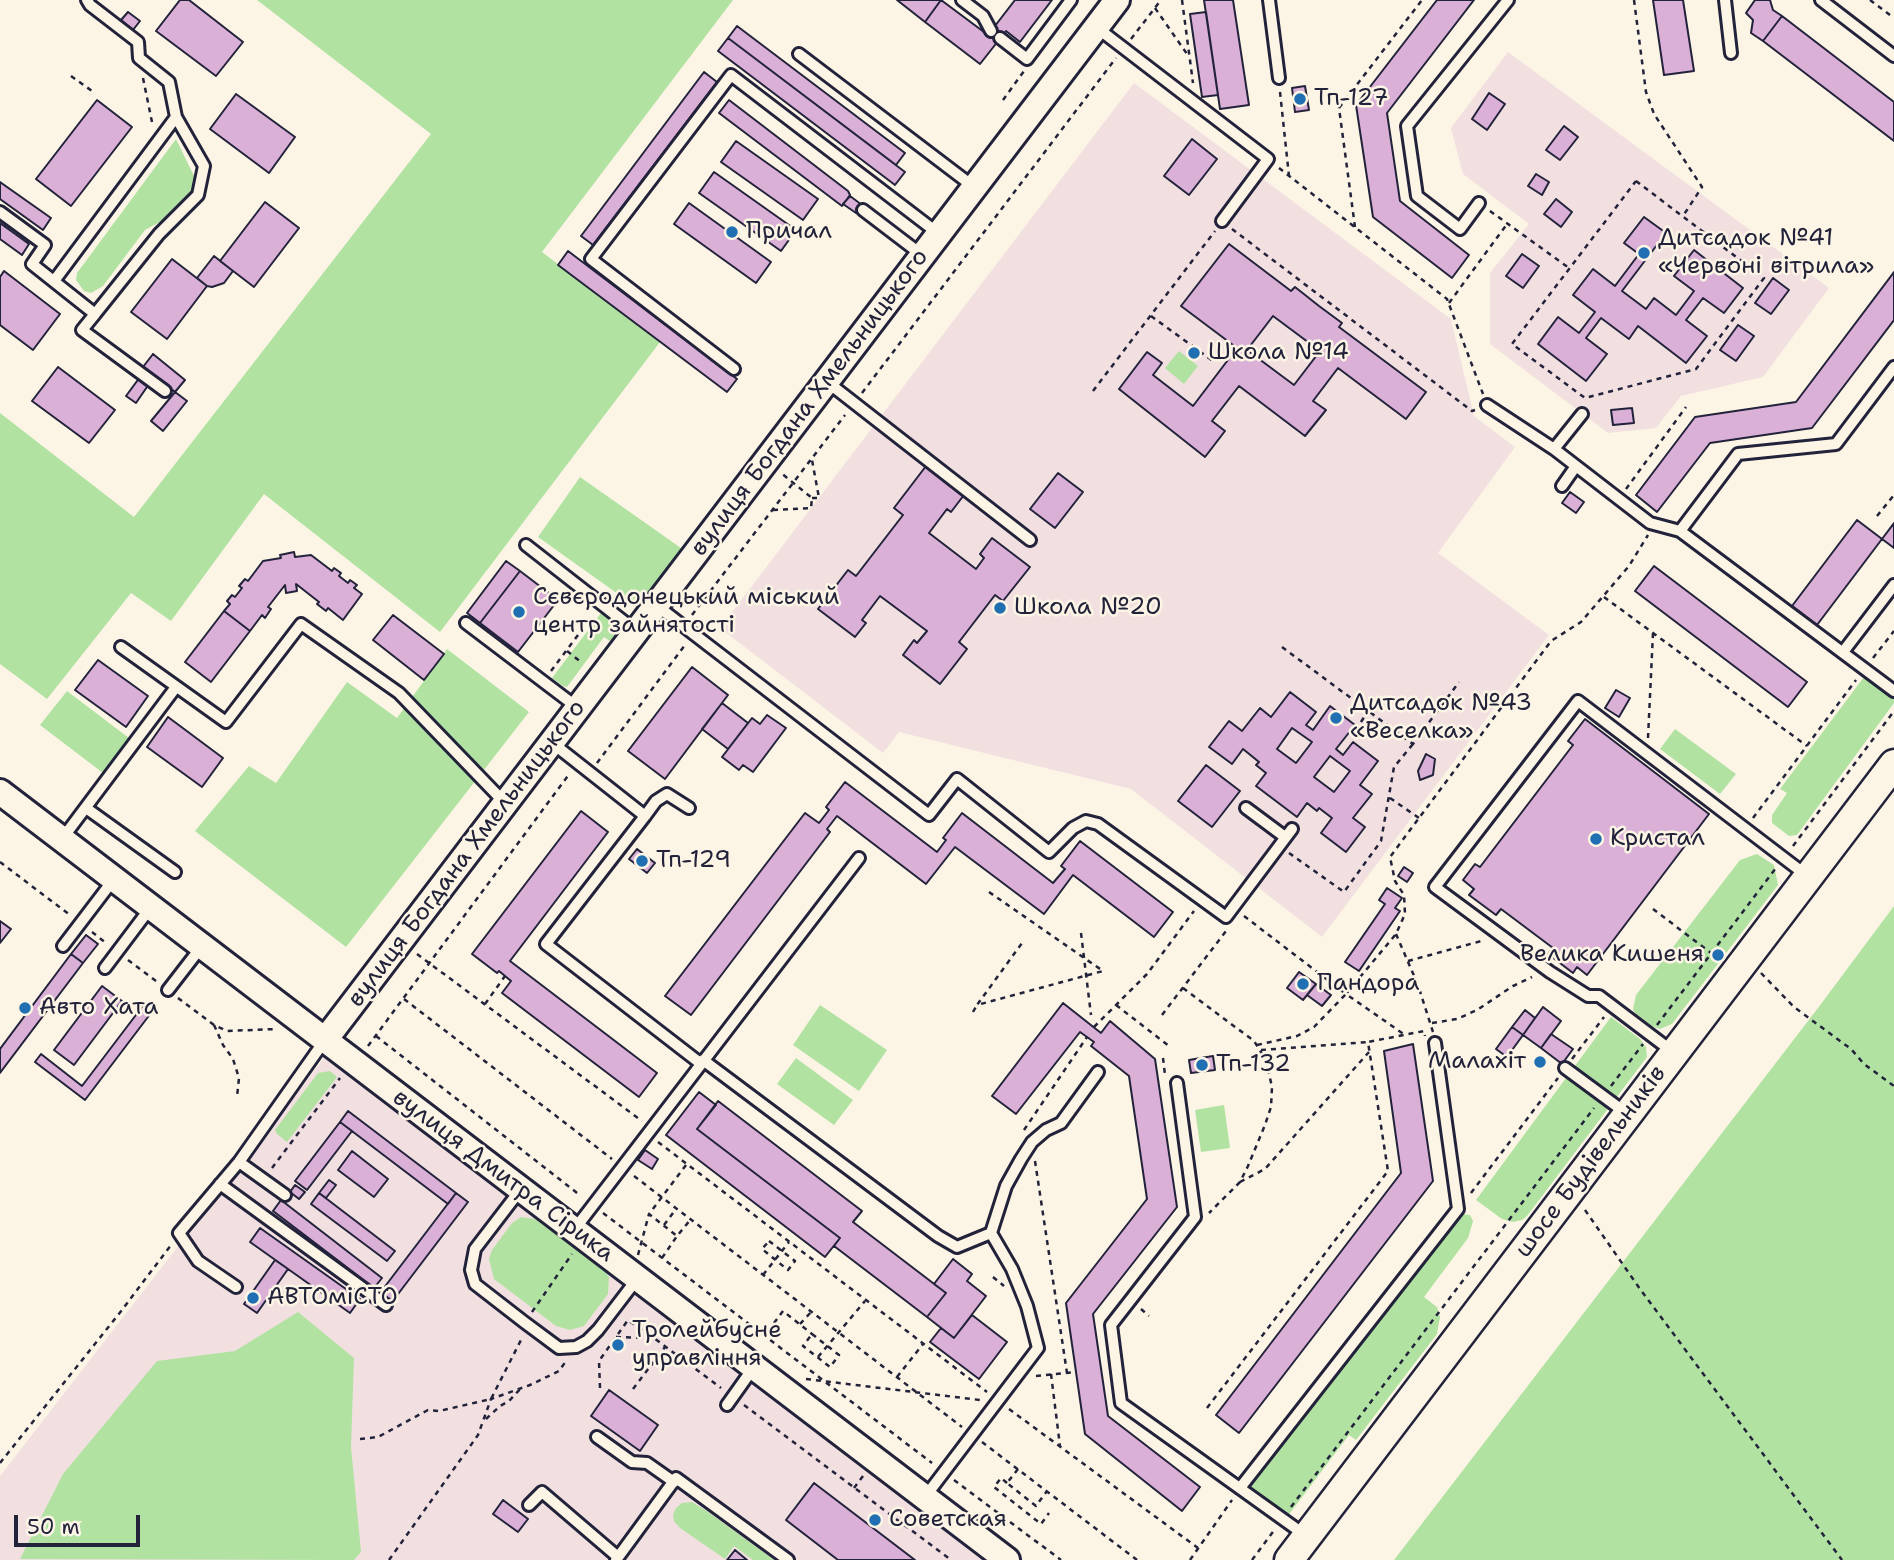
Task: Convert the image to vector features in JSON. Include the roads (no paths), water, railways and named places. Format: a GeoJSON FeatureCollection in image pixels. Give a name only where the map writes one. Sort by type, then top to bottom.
{"type":"FeatureCollection","features":[{"type":"Feature","properties":{"kind":"main road","name":"шосе Будівельників"},"geometry":{"type":"LineString","coordinates":[[1289,1560],[1894,764]]}},
{"type":"Feature","properties":{"kind":"street","name":"вулиця Богдана Хмельницького"},"geometry":{"type":"LineString","coordinates":[[325,1040],[1117,0]]}},
{"type":"Feature","properties":{"kind":"street","name":"вулиця Дмитра Сірика"},"geometry":{"type":"LineString","coordinates":[[0,792],[925,1497],[997,1557]]}},
{"type":"Feature","properties":{"kind":"lane"},"geometry":{"type":"LineString","coordinates":[[87,0],[138,42],[139,58],[169,82],[176,117],[204,166],[198,195],[159,234],[82,330],[165,391]]}},
{"type":"Feature","properties":{"kind":"lane"},"geometry":{"type":"LineString","coordinates":[[962,0],[983,16],[996,35],[1027,59],[1071,0]]}},
{"type":"Feature","properties":{"kind":"lane"},"geometry":{"type":"LineString","coordinates":[[1269,0],[1279,78]]}},
{"type":"Feature","properties":{"kind":"lane"},"geometry":{"type":"LineString","coordinates":[[1479,203],[1460,229],[1417,196],[1407,126],[1508,0]]}},
{"type":"Feature","properties":{"kind":"lane"},"geometry":{"type":"LineString","coordinates":[[1725,0],[1731,53]]}},
{"type":"Feature","properties":{"kind":"lane"},"geometry":{"type":"LineString","coordinates":[[1821,0],[1894,56]]}},
{"type":"Feature","properties":{"kind":"lane"},"geometry":{"type":"LineString","coordinates":[[1096,27],[1268,159],[1222,222]]}},
{"type":"Feature","properties":{"kind":"lane"},"geometry":{"type":"LineString","coordinates":[[799,54],[974,187]]}},
{"type":"Feature","properties":{"kind":"lane"},"geometry":{"type":"LineString","coordinates":[[734,369],[591,259],[731,75],[939,234]]}},
{"type":"Feature","properties":{"kind":"lane"},"geometry":{"type":"LineString","coordinates":[[54,281],[176,117]]}},
{"type":"Feature","properties":{"kind":"lane"},"geometry":{"type":"LineString","coordinates":[[863,210],[922,255]]}},
{"type":"Feature","properties":{"kind":"lane"},"geometry":{"type":"LineString","coordinates":[[0,212],[46,245],[32,264],[94,314]]}},
{"type":"Feature","properties":{"kind":"lane"},"geometry":{"type":"LineString","coordinates":[[1680,531],[1738,454],[1836,444],[1894,367]]}},
{"type":"Feature","properties":{"kind":"lane"},"geometry":{"type":"LineString","coordinates":[[826,381],[1030,540]]}},
{"type":"Feature","properties":{"kind":"lane"},"geometry":{"type":"LineString","coordinates":[[1487,405],[1555,449],[1650,523],[1680,531],[1894,691]]}},
{"type":"Feature","properties":{"kind":"lane"},"geometry":{"type":"LineString","coordinates":[[1555,449],[1582,414]]}},
{"type":"Feature","properties":{"kind":"lane"},"geometry":{"type":"LineString","coordinates":[[1563,486],[1576,466]]}},
{"type":"Feature","properties":{"kind":"lane"},"geometry":{"type":"LineString","coordinates":[[526,545],[636,631]]}},
{"type":"Feature","properties":{"kind":"lane"},"geometry":{"type":"LineString","coordinates":[[1843,652],[1894,585]]}},
{"type":"Feature","properties":{"kind":"lane"},"geometry":{"type":"LineString","coordinates":[[656,605],[929,815],[957,779],[1049,852],[1073,828],[1086,821],[1098,824],[1226,917],[1285,838],[1246,808]]}},
{"type":"Feature","properties":{"kind":"lane"},"geometry":{"type":"LineString","coordinates":[[466,622],[578,708]]}},
{"type":"Feature","properties":{"kind":"lane"},"geometry":{"type":"LineString","coordinates":[[121,647],[226,722],[301,624],[399,693],[505,803]]}},
{"type":"Feature","properties":{"kind":"lane"},"geometry":{"type":"LineString","coordinates":[[62,839],[176,687]]}},
{"type":"Feature","properties":{"kind":"lane"},"geometry":{"type":"LineString","coordinates":[[1674,1054],[1599,996],[1588,996],[1550,972],[1435,887],[1578,701],[1808,877]]}},
{"type":"Feature","properties":{"kind":"lane"},"geometry":{"type":"LineString","coordinates":[[551,743],[645,816]]}},
{"type":"Feature","properties":{"kind":"lane"},"geometry":{"type":"LineString","coordinates":[[688,808],[667,794],[656,801],[546,944],[939,1236],[957,1247],[991,1233]]}},
{"type":"Feature","properties":{"kind":"lane"},"geometry":{"type":"LineString","coordinates":[[86,808],[175,872]]}},
{"type":"Feature","properties":{"kind":"lane"},"geometry":{"type":"LineString","coordinates":[[579,1234],[593,1205],[622,1166],[859,858]]}},
{"type":"Feature","properties":{"kind":"lane"},"geometry":{"type":"LineString","coordinates":[[63,946],[114,879]]}},
{"type":"Feature","properties":{"kind":"lane"},"geometry":{"type":"LineString","coordinates":[[105,968],[151,907]]}},
{"type":"Feature","properties":{"kind":"lane"},"geometry":{"type":"LineString","coordinates":[[168,990],[202,946]]}},
{"type":"Feature","properties":{"kind":"lane"},"geometry":{"type":"LineString","coordinates":[[236,1287],[198,1261],[179,1233],[239,1162],[325,1040]]}},
{"type":"Feature","properties":{"kind":"lane"},"geometry":{"type":"LineString","coordinates":[[1240,1488],[1458,1209],[1430,1044]]}},
{"type":"Feature","properties":{"kind":"lane"},"geometry":{"type":"LineString","coordinates":[[1565,1068],[1628,1115]]}},
{"type":"Feature","properties":{"kind":"lane"},"geometry":{"type":"LineString","coordinates":[[925,1497],[1038,1348],[1027,1306],[1012,1269],[991,1233],[1006,1186],[1032,1142],[1046,1130],[1061,1123],[1098,1072]]}},
{"type":"Feature","properties":{"kind":"lane"},"geometry":{"type":"LineString","coordinates":[[1172,1083],[1195,1217],[1111,1325],[1121,1404],[1307,1536]]}},
{"type":"Feature","properties":{"kind":"lane"},"geometry":{"type":"LineString","coordinates":[[239,1162],[285,1195]]}},
{"type":"Feature","properties":{"kind":"lane"},"geometry":{"type":"LineString","coordinates":[[220,1184],[386,1305]]}},
{"type":"Feature","properties":{"kind":"lane"},"geometry":{"type":"LineString","coordinates":[[521,1189],[475,1249],[471,1270],[475,1284],[526,1324],[559,1348],[576,1347],[598,1330],[636,1277]]}},
{"type":"Feature","properties":{"kind":"lane"},"geometry":{"type":"LineString","coordinates":[[729,1400],[754,1367]]}},
{"type":"Feature","properties":{"kind":"lane"},"geometry":{"type":"LineString","coordinates":[[597,1437],[632,1462],[647,1463],[674,1482]]}},
{"type":"Feature","properties":{"kind":"lane"},"geometry":{"type":"LineString","coordinates":[[529,1505],[542,1492],[617,1559],[677,1478],[788,1560]]}},
{"type":"Feature","properties":{"kind":"place","name":"Тп-127"},"geometry":{"type":"Point","coordinates":[1300,99]}},
{"type":"Feature","properties":{"kind":"place","name":"Причал"},"geometry":{"type":"Point","coordinates":[732,232]}},
{"type":"Feature","properties":{"kind":"place","name":"Дитсадок №41 «Червоні вітрила»"},"geometry":{"type":"Point","coordinates":[1644,253]}},
{"type":"Feature","properties":{"kind":"place","name":"Школа №14"},"geometry":{"type":"Point","coordinates":[1194,353]}},
{"type":"Feature","properties":{"kind":"place","name":"Школа №20"},"geometry":{"type":"Point","coordinates":[1000,608]}},
{"type":"Feature","properties":{"kind":"place","name":"Сєвєродонецький міський центр зайнятості"},"geometry":{"type":"Point","coordinates":[519,612]}},
{"type":"Feature","properties":{"kind":"place","name":"Дитсадок №43 «Веселка»"},"geometry":{"type":"Point","coordinates":[1336,718]}},
{"type":"Feature","properties":{"kind":"place","name":"Кристал"},"geometry":{"type":"Point","coordinates":[1596,839]}},
{"type":"Feature","properties":{"kind":"place","name":"Тп-129"},"geometry":{"type":"Point","coordinates":[642,861]}},
{"type":"Feature","properties":{"kind":"place","name":"Велика Кишеня"},"geometry":{"type":"Point","coordinates":[1718,955]}},
{"type":"Feature","properties":{"kind":"place","name":"Пандора"},"geometry":{"type":"Point","coordinates":[1303,984]}},
{"type":"Feature","properties":{"kind":"place","name":"Авто Хата"},"geometry":{"type":"Point","coordinates":[25,1008]}},
{"type":"Feature","properties":{"kind":"place","name":"Малахіт"},"geometry":{"type":"Point","coordinates":[1540,1062]}},
{"type":"Feature","properties":{"kind":"place","name":"Тп-132"},"geometry":{"type":"Point","coordinates":[1202,1065]}},
{"type":"Feature","properties":{"kind":"place","name":"АВТОміСТО"},"geometry":{"type":"Point","coordinates":[253,1298]}},
{"type":"Feature","properties":{"kind":"place","name":"Тролейбусне управління"},"geometry":{"type":"Point","coordinates":[618,1345]}},
{"type":"Feature","properties":{"kind":"place","name":"Советская"},"geometry":{"type":"Point","coordinates":[875,1520]}}]}
